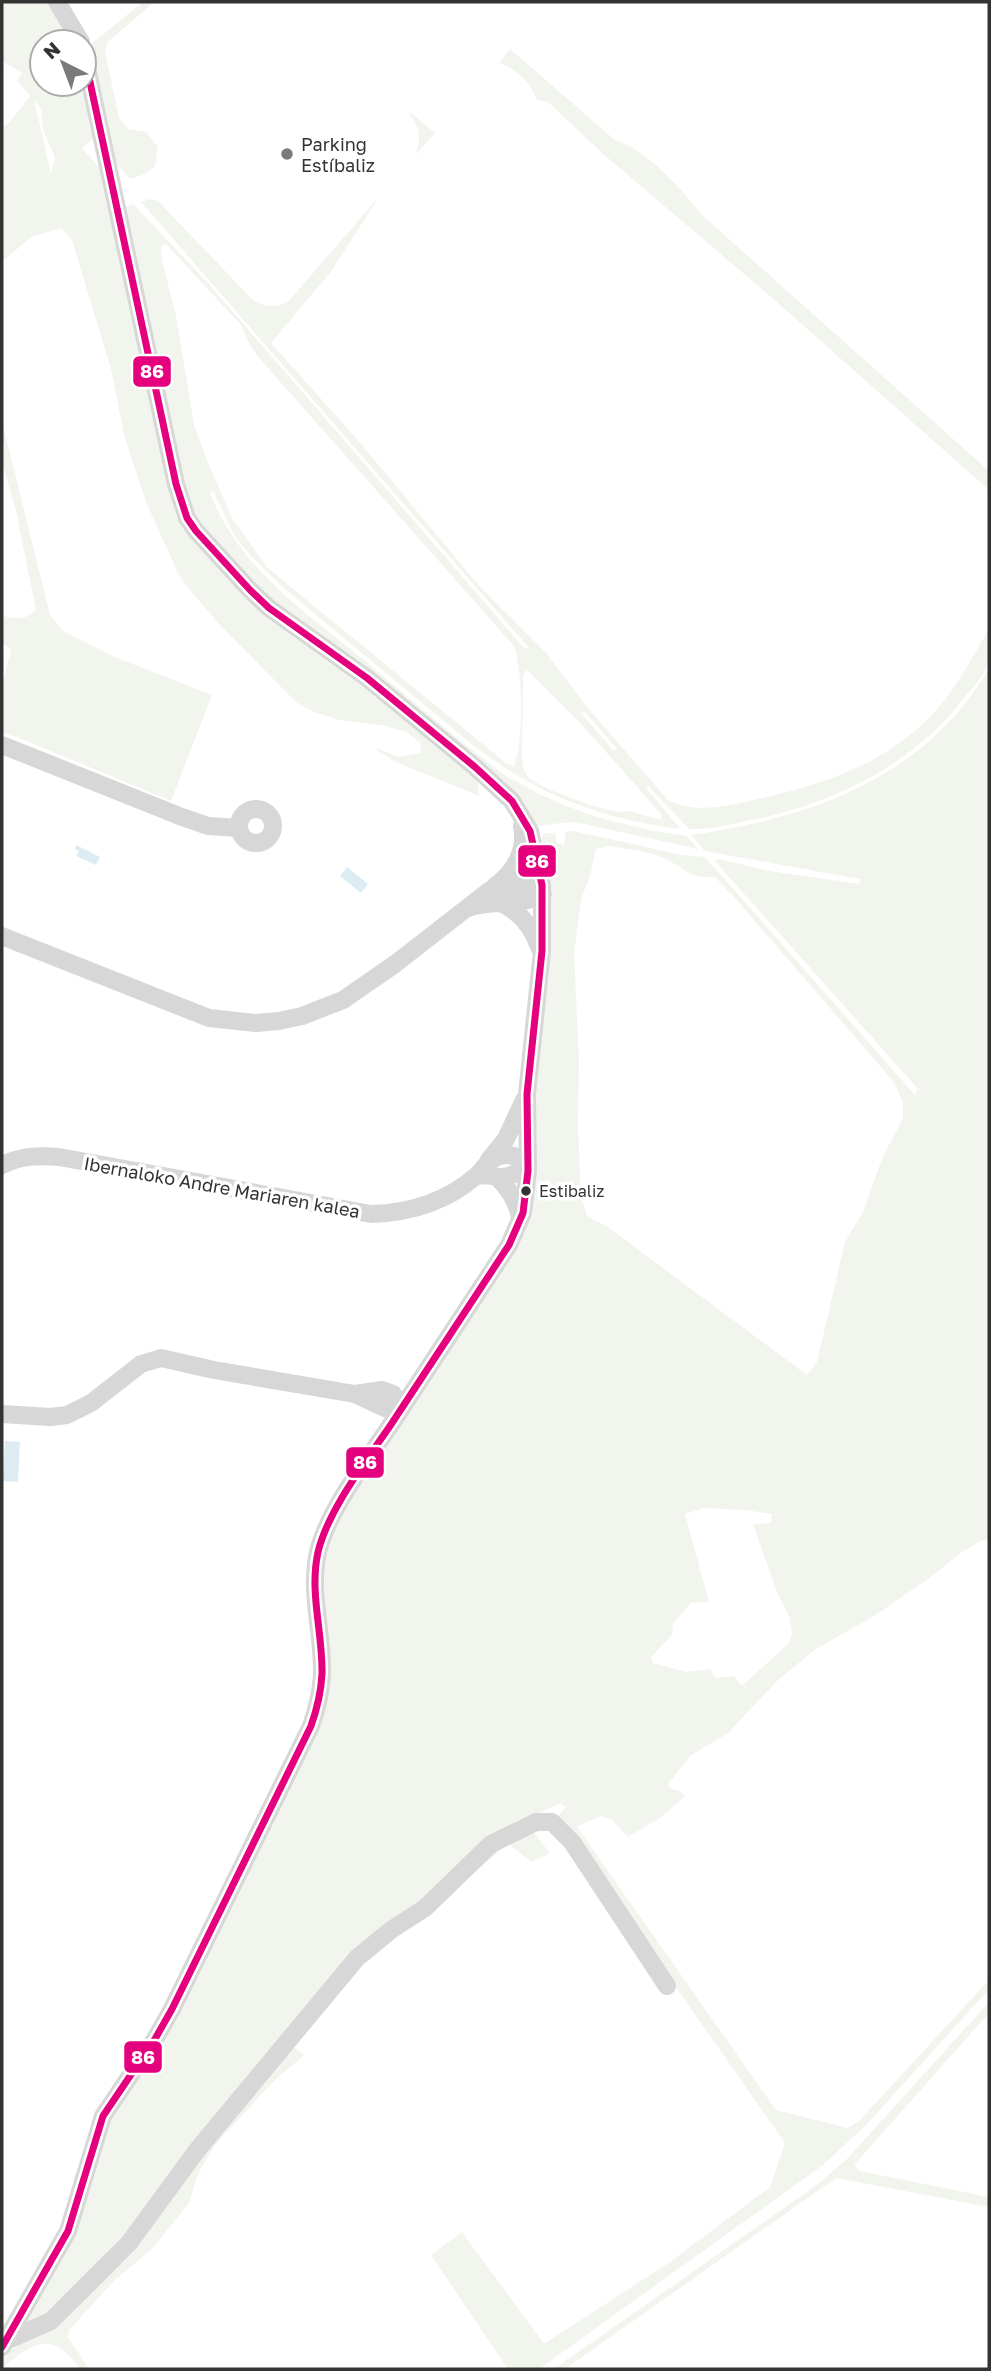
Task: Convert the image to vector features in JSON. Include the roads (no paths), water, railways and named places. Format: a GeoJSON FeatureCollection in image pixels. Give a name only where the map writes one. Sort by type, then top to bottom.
{"type":"FeatureCollection","features":[{"type":"Feature","properties":{"kind":"street"},"geometry":{"type":"LineString","coordinates":[[57,2],[73,28]]}},
{"type":"Feature","properties":{"kind":"street"},"geometry":{"type":"LineString","coordinates":[[4,2344],[68,2231],[103,2116],[172,2009],[311,1726],[320,1695],[322,1675],[314,1587],[318,1552],[332,1517],[509,1245],[520,1220],[528,1167],[527,1094],[542,954],[543,894],[536,853],[530,831],[512,801],[367,678],[269,608],[214,552],[187,518],[176,484],[93,98]]}},
{"type":"Feature","properties":{"kind":"street"},"geometry":{"type":"LineString","coordinates":[[2,745],[181,817],[208,826],[239,828]]}},
{"type":"Feature","properties":{"kind":"street"},"geometry":{"type":"LineString","coordinates":[[2,936],[209,1018],[256,1023],[302,1016],[343,1000],[395,964],[508,876],[517,863],[524,835],[520,813]]}},
{"type":"Feature","properties":{"kind":"street"},"geometry":{"type":"LineString","coordinates":[[490,890],[515,884],[537,887],[543,894]]}},
{"type":"Feature","properties":{"kind":"street"},"geometry":{"type":"LineString","coordinates":[[468,908],[483,903],[531,901],[543,894]]}},
{"type":"Feature","properties":{"kind":"street"},"geometry":{"type":"LineString","coordinates":[[503,904],[515,910],[535,934],[542,954]]}},
{"type":"Feature","properties":{"kind":"street","name":"Ibernaloko Andre Mariaren kalea"},"geometry":{"type":"LineString","coordinates":[[2,1165],[19,1157],[59,1157],[371,1214],[389,1213],[430,1204],[449,1195],[477,1175],[506,1139],[527,1094]]}},
{"type":"Feature","properties":{"kind":"street"},"geometry":{"type":"LineString","coordinates":[[489,1160],[512,1155],[523,1160],[528,1167]]}},
{"type":"Feature","properties":{"kind":"street"},"geometry":{"type":"LineString","coordinates":[[477,1175],[507,1177],[528,1167]]}},
{"type":"Feature","properties":{"kind":"street"},"geometry":{"type":"LineString","coordinates":[[497,1177],[511,1192],[519,1210],[520,1220]]}},
{"type":"Feature","properties":{"kind":"street"},"geometry":{"type":"LineString","coordinates":[[2,1414],[50,1417],[67,1415],[91,1403],[141,1364],[160,1358],[214,1370],[369,1395],[393,1394],[399,1405],[398,1414]]}},
{"type":"Feature","properties":{"kind":"street"},"geometry":{"type":"LineString","coordinates":[[369,1395],[411,1378],[430,1365]]}},
{"type":"Feature","properties":{"kind":"street"},"geometry":{"type":"LineString","coordinates":[[369,1395],[377,1412],[380,1441]]}},
{"type":"Feature","properties":{"kind":"street"},"geometry":{"type":"LineString","coordinates":[[4,2344],[51,2320],[130,2243],[198,2149],[357,1958],[391,1930],[425,1908],[491,1844],[537,1822],[552,1822],[572,1842],[667,1986]]}},
{"type":"Feature","properties":{"kind":"place","name":"Parking Estíbaliz"},"geometry":{"type":"Point","coordinates":[287,154]}},
{"type":"Feature","properties":{"kind":"place","name":"Estibaliz"},"geometry":{"type":"Point","coordinates":[526,1191]}}]}
